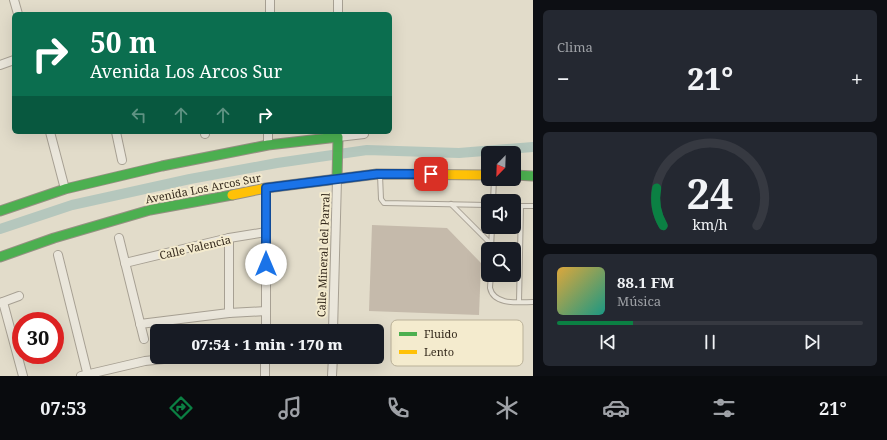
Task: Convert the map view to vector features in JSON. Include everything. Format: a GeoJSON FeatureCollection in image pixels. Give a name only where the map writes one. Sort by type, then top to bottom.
{"type":"FeatureCollection","features":[{"type":"Feature","properties":{"kind":"street"},"geometry":{"type":"LineString","coordinates":[[14,0],[17,12]]}},
{"type":"Feature","properties":{"kind":"street"},"geometry":{"type":"LineString","coordinates":[[270,0],[270,12]]}},
{"type":"Feature","properties":{"kind":"street"},"geometry":{"type":"LineString","coordinates":[[338,0],[338,12]]}},
{"type":"Feature","properties":{"kind":"street"},"geometry":{"type":"LineString","coordinates":[[0,64],[12,61]]}},
{"type":"Feature","properties":{"kind":"street"},"geometry":{"type":"LineString","coordinates":[[51,134],[65,189]]}},
{"type":"Feature","properties":{"kind":"street"},"geometry":{"type":"LineString","coordinates":[[116,134],[122,160]]}},
{"type":"Feature","properties":{"kind":"street"},"geometry":{"type":"LineString","coordinates":[[268,134],[268,145]]}},
{"type":"Feature","properties":{"kind":"street"},"geometry":{"type":"LineString","coordinates":[[0,212],[65,189],[162,166],[268,145],[338,134],[364,134]]}},
{"type":"Feature","properties":{"kind":"street","name":"Calle Mineral del Parral"},"geometry":{"type":"LineString","coordinates":[[333,324],[338,134]]}},
{"type":"Feature","properties":{"kind":"street","name":"Avenida Los Arcos Sur"},"geometry":{"type":"LineString","coordinates":[[0,257],[54,238],[150,210],[266,188],[379,174],[481,175]]}},
{"type":"Feature","properties":{"kind":"street"},"geometry":{"type":"LineString","coordinates":[[521,175],[533,176]]}},
{"type":"Feature","properties":{"kind":"street"},"geometry":{"type":"LineString","coordinates":[[266,188],[266,324]]}},
{"type":"Feature","properties":{"kind":"street","name":"Calle Valencia"},"geometry":{"type":"LineString","coordinates":[[125,263],[229,238],[266,232]]}},
{"type":"Feature","properties":{"kind":"street"},"geometry":{"type":"LineString","coordinates":[[119,238],[144,339]]}},
{"type":"Feature","properties":{"kind":"street"},"geometry":{"type":"LineString","coordinates":[[229,238],[229,313]]}},
{"type":"Feature","properties":{"kind":"street"},"geometry":{"type":"LineString","coordinates":[[58,255],[86,375],[150,360]]}},
{"type":"Feature","properties":{"kind":"street"},"geometry":{"type":"LineString","coordinates":[[19,296],[1,302],[23,376]]}},
{"type":"Feature","properties":{"kind":"street"},"geometry":{"type":"LineString","coordinates":[[140,324],[229,313],[266,311]]}},
{"type":"Feature","properties":{"kind":"street"},"geometry":{"type":"LineString","coordinates":[[265,364],[265,376]]}},
{"type":"Feature","properties":{"kind":"street"},"geometry":{"type":"LineString","coordinates":[[332,376],[333,364]]}},
{"type":"Feature","properties":{"kind":"lane"},"geometry":{"type":"LineString","coordinates":[[379,174],[381,199],[384,203],[481,205]]}},
{"type":"Feature","properties":{"kind":"lane"},"geometry":{"type":"LineString","coordinates":[[451,204],[489,242]]}},
{"type":"Feature","properties":{"kind":"lane"},"geometry":{"type":"LineString","coordinates":[[521,206],[533,206]]}},
{"type":"Feature","properties":{"kind":"lane"},"geometry":{"type":"LineString","coordinates":[[519,302],[520,234]]}},
{"type":"Feature","properties":{"kind":"lane"},"geometry":{"type":"LineString","coordinates":[[490,282],[490,288],[493,294],[505,301],[533,302]]}},
{"type":"Feature","properties":{"kind":"building"},"geometry":{"type":"Polygon","coordinates":[[[372,225],[447,228],[481,263],[479,315],[369,311],[372,225]]]}},
{"type":"Feature","properties":{"kind":"waterway"},"geometry":{"type":"LineString","coordinates":[[0,229],[72,205],[190,179],[277,163],[367,150],[459,153],[533,147]]}},
{"type":"Feature","properties":{"kind":"traffic: fast"},"geometry":{"type":"LineString","coordinates":[[0,211],[65,189],[162,166],[268,145],[338,137],[337,179]]}},
{"type":"Feature","properties":{"kind":"traffic: fast"},"geometry":{"type":"LineString","coordinates":[[521,175],[533,176]]}},
{"type":"Feature","properties":{"kind":"traffic: fast"},"geometry":{"type":"LineString","coordinates":[[0,257],[54,238],[150,210],[232,195]]}},
{"type":"Feature","properties":{"kind":"traffic: slow"},"geometry":{"type":"LineString","coordinates":[[232,195],[266,188],[377,174],[481,175]]}},
{"type":"Feature","properties":{"kind":"route"},"geometry":{"type":"LineString","coordinates":[[266,264],[266,188],[377,174],[431,174]]}}]}
